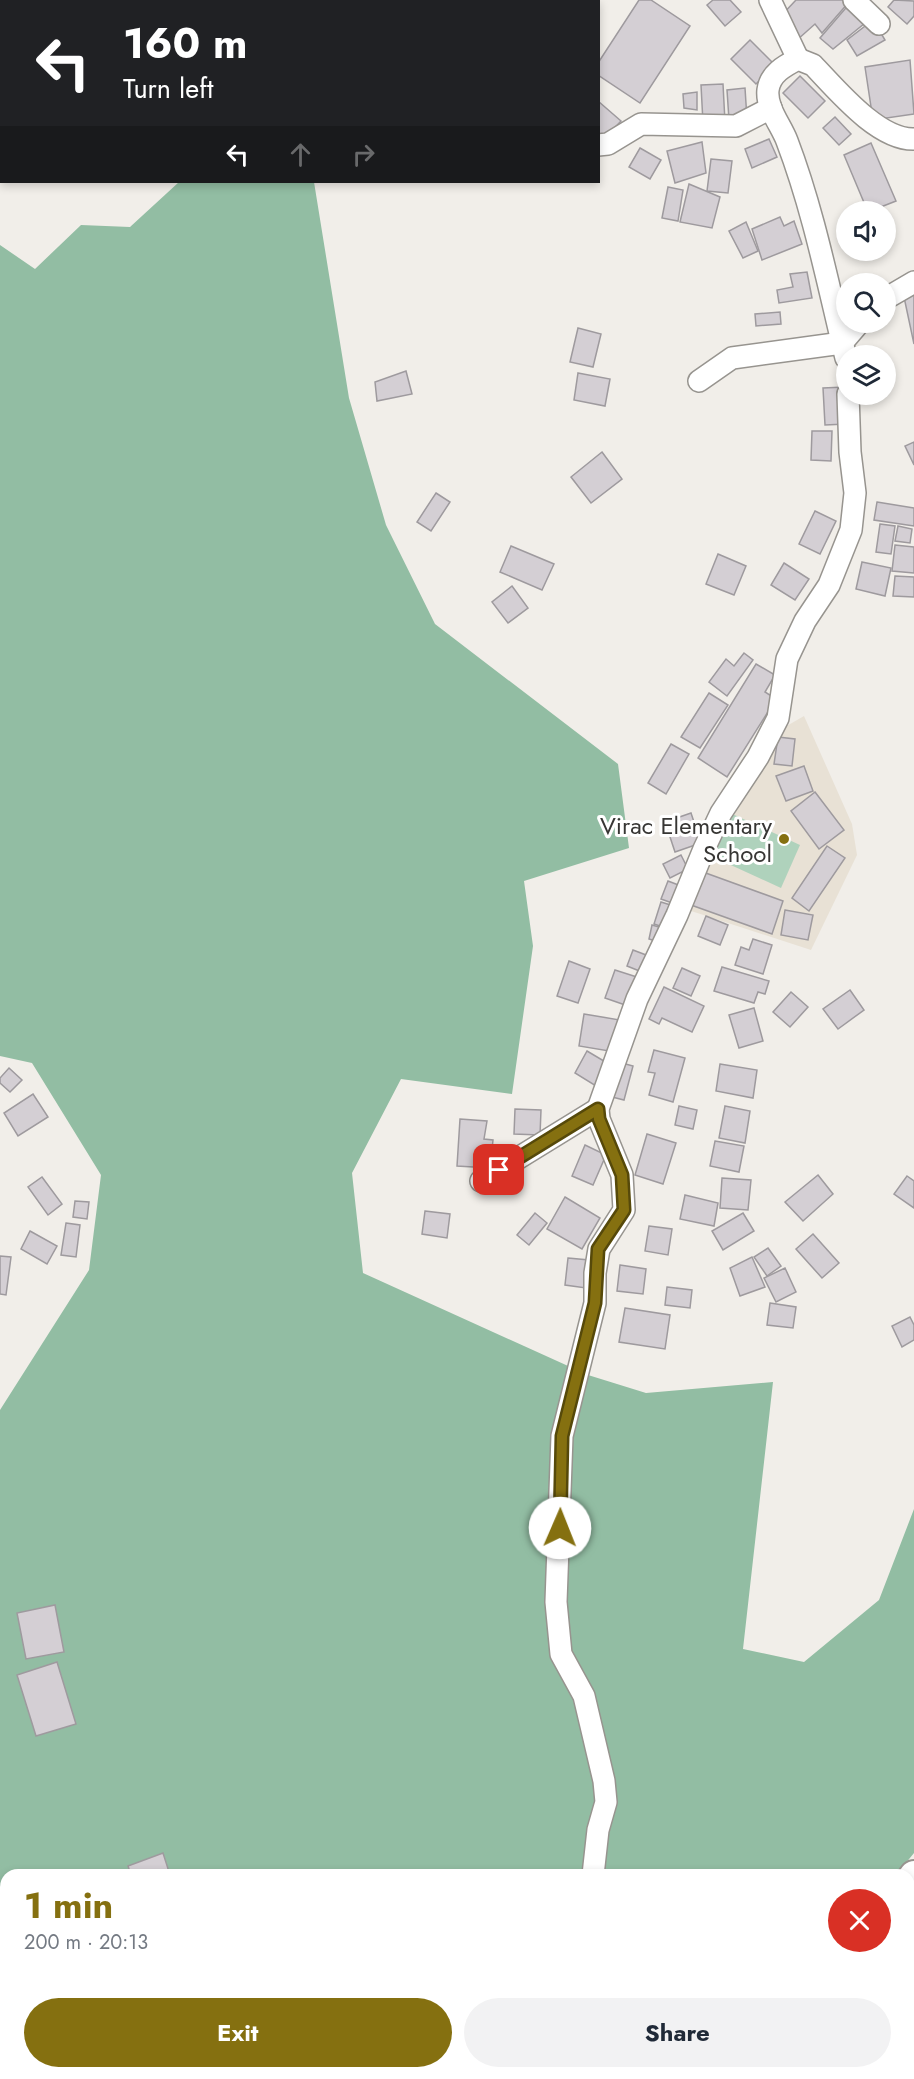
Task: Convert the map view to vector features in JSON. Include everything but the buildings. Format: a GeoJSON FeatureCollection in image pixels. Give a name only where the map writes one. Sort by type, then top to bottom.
{"type":"FeatureCollection","features":[{"type":"Feature","properties":{"kind":"street"},"geometry":{"type":"LineString","coordinates":[[770,0],[798,59],[813,65],[882,130],[906,139],[914,139]]}},
{"type":"Feature","properties":{"kind":"street"},"geometry":{"type":"LineString","coordinates":[[854,0],[879,24]]}},
{"type":"Feature","properties":{"kind":"street"},"geometry":{"type":"LineString","coordinates":[[798,59],[771,78],[768,98],[786,139],[812,213],[843,345]]}},
{"type":"Feature","properties":{"kind":"street"},"geometry":{"type":"LineString","coordinates":[[600,145],[608,144],[641,124],[736,126],[771,108]]}},
{"type":"Feature","properties":{"kind":"street"},"geometry":{"type":"LineString","coordinates":[[896,293],[914,282]]}},
{"type":"Feature","properties":{"kind":"street"},"geometry":{"type":"LineString","coordinates":[[699,381],[732,358],[836,352]]}},
{"type":"Feature","properties":{"kind":"street"},"geometry":{"type":"LineString","coordinates":[[594,1869],[598,1830],[606,1802],[604,1781],[584,1696],[561,1654],[556,1602],[562,1436],[595,1303],[598,1249],[624,1210],[622,1175],[599,1119],[598,1109],[637,999],[677,915],[687,886],[712,831],[721,813],[758,757],[778,718],[787,659],[805,621],[829,585],[851,530],[855,493],[850,452],[848,405]]}},
{"type":"Feature","properties":{"kind":"street"},"geometry":{"type":"LineString","coordinates":[[481,1181],[598,1109]]}},
{"type":"Feature","properties":{"kind":"shaded area","name":"Virac Elementary School"},"geometry":{"type":"Polygon","coordinates":[[[804,716],[852,824],[857,855],[811,950],[685,909],[697,873],[778,731],[804,716]]]}},
{"type":"Feature","properties":{"kind":"green space"},"geometry":{"type":"Polygon","coordinates":[[[178,183],[314,183],[349,398],[386,525],[435,624],[618,764],[629,848],[524,881],[533,946],[512,1094],[401,1079],[352,1173],[363,1273],[588,1375],[646,1393],[773,1382],[743,1649],[804,1662],[879,1600],[914,1509],[914,1853],[901,1869],[0,1869],[0,1410],[89,1270],[101,1175],[32,1063],[0,1056],[0,245],[35,269],[81,225],[130,227],[178,183]]]}},
{"type":"Feature","properties":{"kind":"green space"},"geometry":{"type":"Polygon","coordinates":[[[728,812],[800,845],[781,888],[709,855],[728,812]]]}},
{"type":"Feature","properties":{"kind":"place","name":"Virac Elementary School"},"geometry":{"type":"Point","coordinates":[784,839]}},
{"type":"Feature","properties":{"kind":"route"},"geometry":{"type":"LineString","coordinates":[[499,1170],[598,1109],[599,1119],[622,1175],[624,1210],[598,1249],[595,1303],[562,1436],[560,1528]]}}]}
